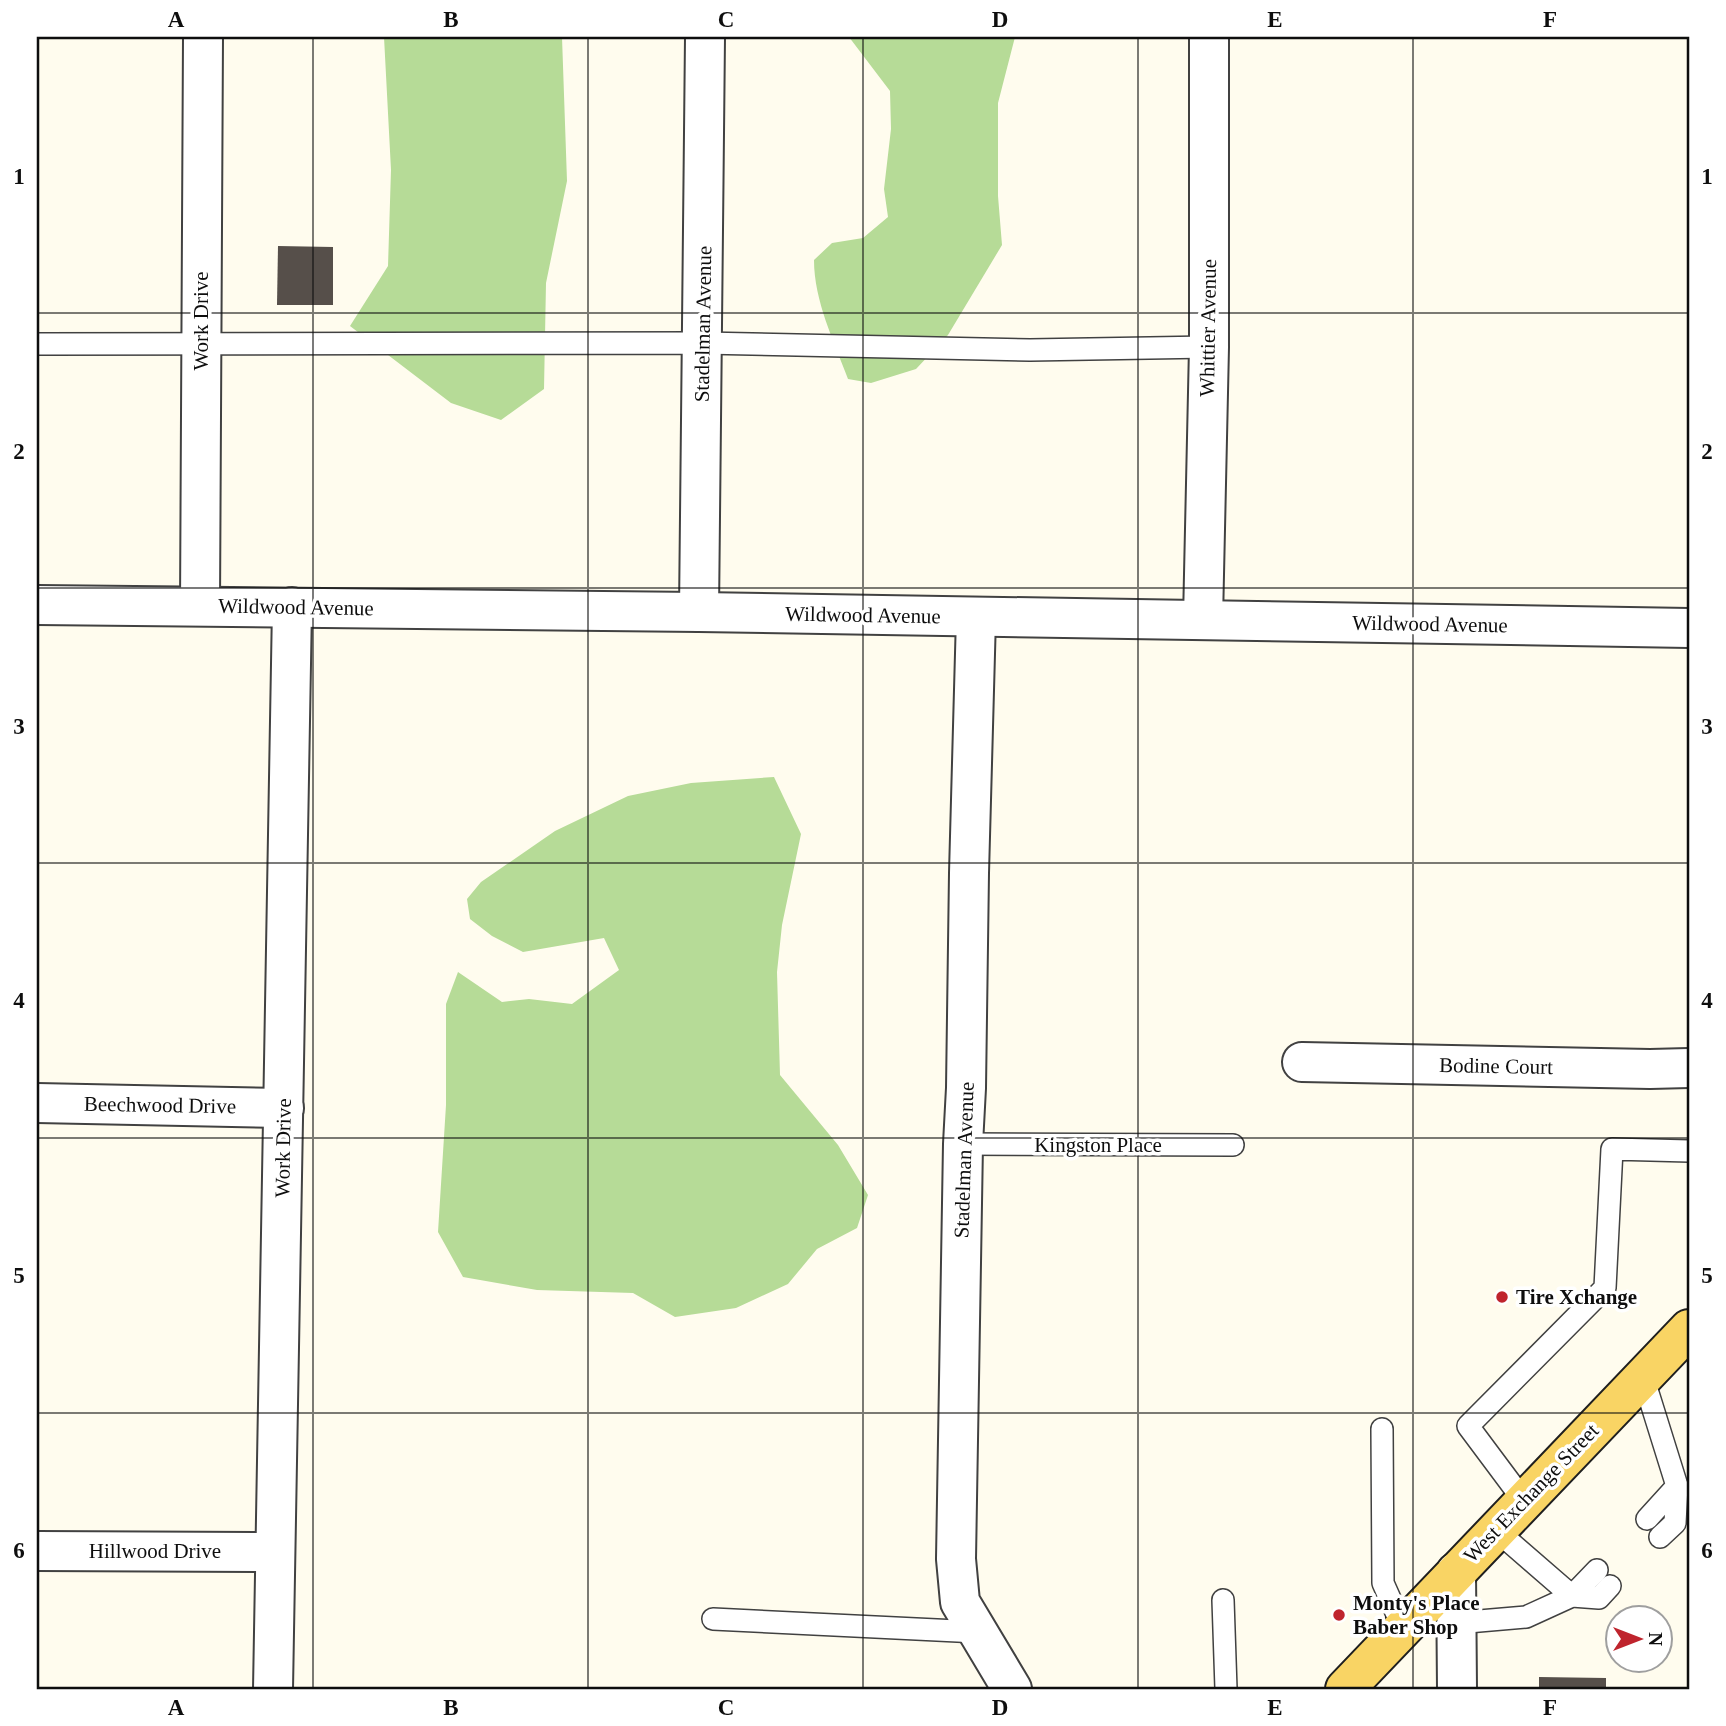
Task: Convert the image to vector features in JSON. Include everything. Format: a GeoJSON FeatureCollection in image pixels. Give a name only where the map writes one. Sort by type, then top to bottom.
{"type":"FeatureCollection","features":[{"type":"Feature","properties":{"kind":"main road","name":"West Exchange Street"},"geometry":{"type":"LineString","coordinates":[[1345,1689],[1689,1329]]}},
{"type":"Feature","properties":{"kind":"street","name":"Work Drive"},"geometry":{"type":"LineString","coordinates":[[200,606],[203,37]]}},
{"type":"Feature","properties":{"kind":"street","name":"Stadelman Avenue"},"geometry":{"type":"LineString","coordinates":[[699,612],[705,37]]}},
{"type":"Feature","properties":{"kind":"street","name":"Whittier Avenue"},"geometry":{"type":"LineString","coordinates":[[1203,620],[1209,347],[1209,37]]}},
{"type":"Feature","properties":{"kind":"street","name":"Wildwood Avenue"},"geometry":{"type":"LineString","coordinates":[[37,605],[699,612],[1689,628]]}},
{"type":"Feature","properties":{"kind":"street","name":"Work Drive"},"geometry":{"type":"LineString","coordinates":[[273,1689],[292,607]]}},
{"type":"Feature","properties":{"kind":"street","name":"Stadelman Avenue"},"geometry":{"type":"LineString","coordinates":[[976,617],[966,1088],[962,1144],[956,1559],[960,1602],[1012,1689]]}},
{"type":"Feature","properties":{"kind":"street","name":"Bodine Court"},"geometry":{"type":"LineString","coordinates":[[1302,1062],[1689,1068]]}},
{"type":"Feature","properties":{"kind":"street","name":"Beechwood Drive"},"geometry":{"type":"LineString","coordinates":[[37,1103],[284,1108]]}},
{"type":"Feature","properties":{"kind":"street","name":"Hillwood Drive"},"geometry":{"type":"LineString","coordinates":[[37,1551],[274,1552]]}},
{"type":"Feature","properties":{"kind":"street"},"geometry":{"type":"LineString","coordinates":[[1456,1572],[1457,1689]]}},
{"type":"Feature","properties":{"kind":"lane"},"geometry":{"type":"LineString","coordinates":[[37,344],[703,343],[1030,350],[1209,347]]}},
{"type":"Feature","properties":{"kind":"lane","name":"Kingston Place"},"geometry":{"type":"LineString","coordinates":[[962,1144],[1233,1145]]}},
{"type":"Feature","properties":{"kind":"lane"},"geometry":{"type":"LineString","coordinates":[[1524,1501],[1468,1426],[1605,1288],[1612,1149],[1689,1151]]}},
{"type":"Feature","properties":{"kind":"lane"},"geometry":{"type":"LineString","coordinates":[[1643,1377],[1677,1486],[1675,1523],[1660,1537]]}},
{"type":"Feature","properties":{"kind":"lane"},"geometry":{"type":"LineString","coordinates":[[1382,1429],[1383,1583],[1403,1628]]}},
{"type":"Feature","properties":{"kind":"lane"},"geometry":{"type":"LineString","coordinates":[[1647,1518],[1677,1486]]}},
{"type":"Feature","properties":{"kind":"lane"},"geometry":{"type":"LineString","coordinates":[[1496,1530],[1572,1596]]}},
{"type":"Feature","properties":{"kind":"lane"},"geometry":{"type":"LineString","coordinates":[[1456,1623],[1526,1617],[1572,1596],[1599,1598],[1604,1578]]}},
{"type":"Feature","properties":{"kind":"lane"},"geometry":{"type":"LineString","coordinates":[[1223,1600],[1226,1689]]}},
{"type":"Feature","properties":{"kind":"lane"},"geometry":{"type":"LineString","coordinates":[[713,1619],[978,1632]]}},
{"type":"Feature","properties":{"kind":"green space"},"geometry":{"type":"Polygon","coordinates":[[[384,37],[562,37],[567,181],[546,283],[544,389],[501,420],[451,403],[350,326],[388,266],[391,170],[384,37]]]}},
{"type":"Feature","properties":{"kind":"green space"},"geometry":{"type":"Polygon","coordinates":[[[849,37],[1015,37],[998,103],[998,196],[1002,245],[948,335],[916,369],[871,383],[848,379],[817,291],[814,260],[832,243],[863,238],[888,217],[884,189],[891,129],[890,91],[849,37]]]}},
{"type":"Feature","properties":{"kind":"green space"},"geometry":{"type":"Polygon","coordinates":[[[774,777],[801,834],[782,925],[777,972],[780,1075],[838,1145],[868,1195],[857,1228],[817,1249],[788,1284],[736,1308],[675,1317],[633,1293],[537,1290],[463,1277],[438,1232],[446,1105],[446,1004],[458,972],[502,1002],[529,999],[572,1004],[619,970],[604,938],[523,952],[492,936],[470,919],[467,899],[481,882],[555,831],[628,796],[691,783],[774,777]]]}},
{"type":"Feature","properties":{"kind":"building"},"geometry":{"type":"Polygon","coordinates":[[[278,246],[333,247],[333,305],[277,305],[278,246]]]}},
{"type":"Feature","properties":{"kind":"building"},"geometry":{"type":"Polygon","coordinates":[[[1539,1677],[1606,1678],[1606,1689],[1539,1689],[1539,1677]]]}},
{"type":"Feature","properties":{"kind":"place","name":"Tire Xchange"},"geometry":{"type":"Point","coordinates":[1502,1297]}},
{"type":"Feature","properties":{"kind":"place","name":"Monty's Place Baber Shop"},"geometry":{"type":"Point","coordinates":[1339,1615]}}]}
